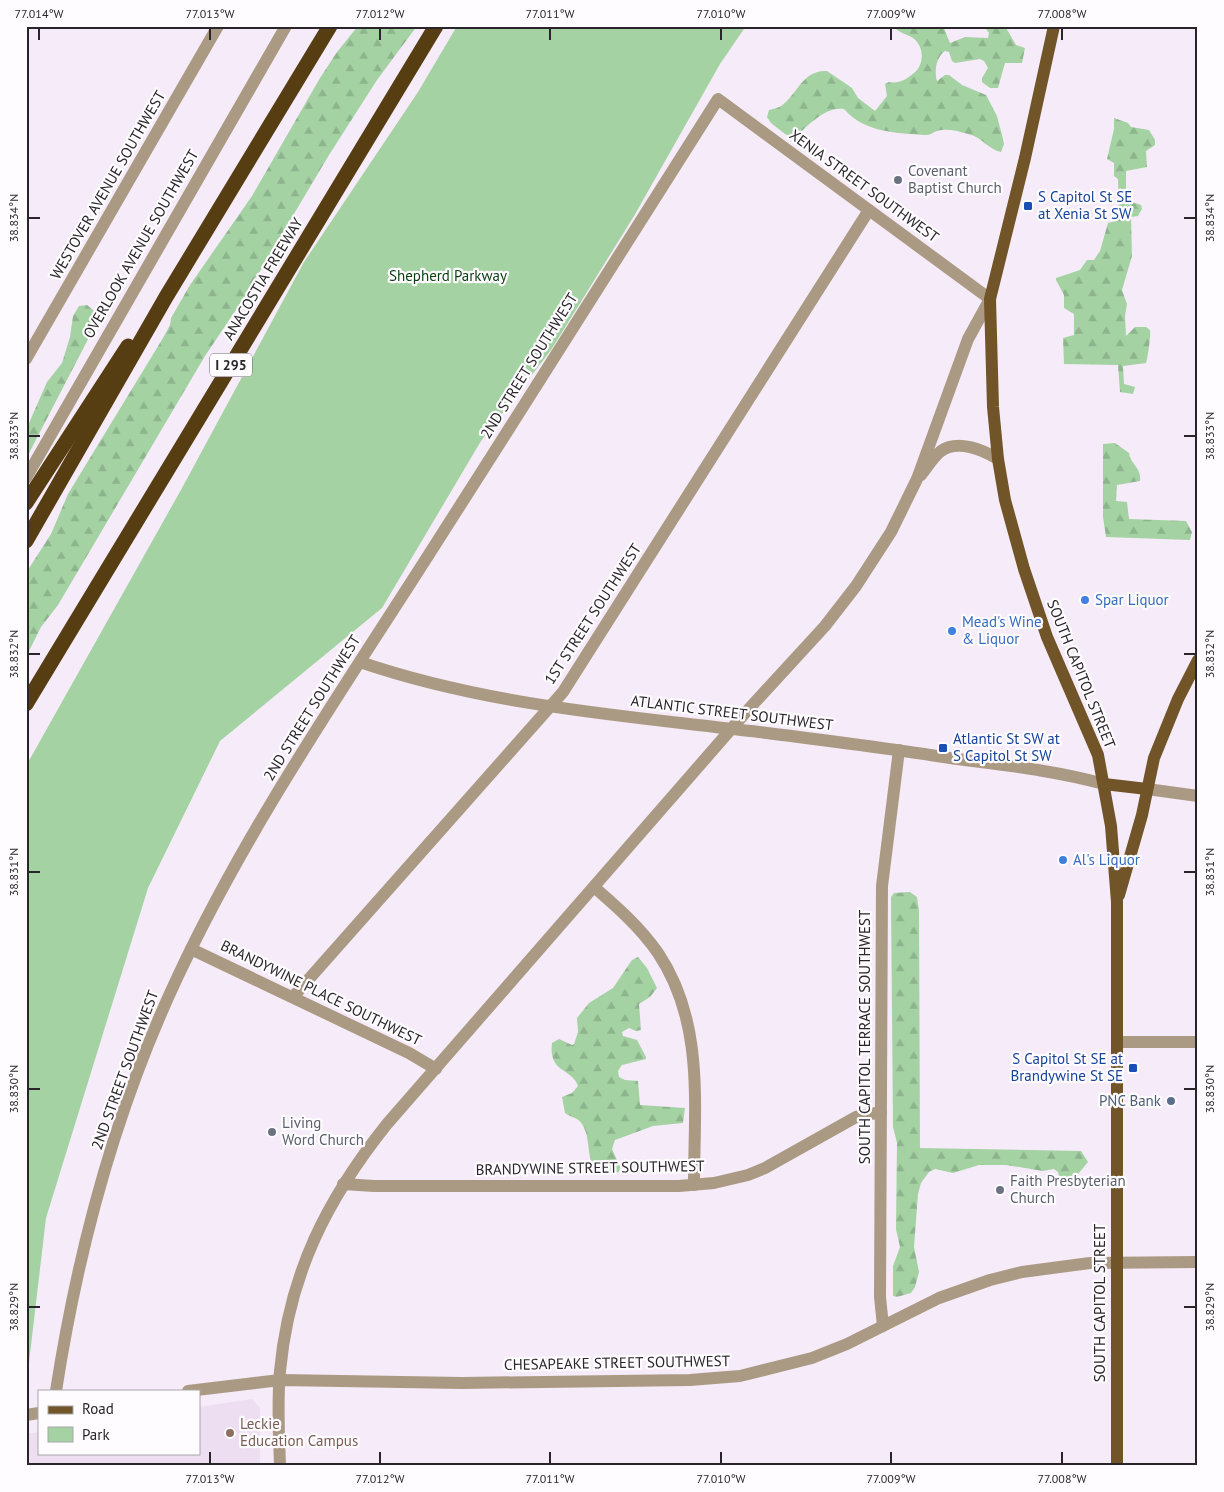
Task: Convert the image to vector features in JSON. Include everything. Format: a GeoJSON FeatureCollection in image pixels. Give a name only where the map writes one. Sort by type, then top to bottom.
{"type":"FeatureCollection","features":[{"type":"Feature","properties":{"kind":"highway"},"geometry":{"type":"LineString","coordinates":[[26,541],[166,297],[330,26]]}},
{"type":"Feature","properties":{"kind":"highway","name":"ANACOSTIA FREEWAY"},"geometry":{"type":"LineString","coordinates":[[26,704],[436,26]]}},
{"type":"Feature","properties":{"kind":"highway"},"geometry":{"type":"LineString","coordinates":[[26,503],[114,365],[166,297]]}},
{"type":"Feature","properties":{"kind":"main road","name":"SOUTH CAPITOL STREET"},"geometry":{"type":"LineString","coordinates":[[1054,26],[1025,158],[990,299],[993,407],[998,459],[1008,516],[1046,637],[1096,747],[1111,826],[1117,902],[1117,1466]]}},
{"type":"Feature","properties":{"kind":"main road"},"geometry":{"type":"LineString","coordinates":[[1117,902],[1154,758],[1178,699],[1198,660]]}},
{"type":"Feature","properties":{"kind":"main road"},"geometry":{"type":"LineString","coordinates":[[1104,784],[1147,789]]}},
{"type":"Feature","properties":{"kind":"street","name":"WESTOVER AVENUE SOUTHWEST"},"geometry":{"type":"LineString","coordinates":[[26,359],[218,26]]}},
{"type":"Feature","properties":{"kind":"street","name":"OVERLOOK AVENUE SOUTHWEST"},"geometry":{"type":"LineString","coordinates":[[26,478],[286,26]]}},
{"type":"Feature","properties":{"kind":"street","name":"XENIA STREET SOUTHWEST"},"geometry":{"type":"LineString","coordinates":[[718,99],[990,299]]}},
{"type":"Feature","properties":{"kind":"street","name":"2ND STREET SOUTHWEST"},"geometry":{"type":"LineString","coordinates":[[56,1390],[74,1293],[108,1164],[146,1052],[191,949],[265,814],[718,99]]}},
{"type":"Feature","properties":{"kind":"street","name":"1ST STREET SOUTHWEST"},"geometry":{"type":"LineString","coordinates":[[293,997],[563,692],[869,210]]}},
{"type":"Feature","properties":{"kind":"street"},"geometry":{"type":"LineString","coordinates":[[280,1466],[280,1380],[289,1317],[300,1274],[320,1224],[343,1184],[382,1131],[731,730],[807,647],[850,594],[891,532],[917,479],[968,339],[990,299]]}},
{"type":"Feature","properties":{"kind":"street"},"geometry":{"type":"LineString","coordinates":[[917,479],[938,453],[949,447],[983,450],[998,459]]}},
{"type":"Feature","properties":{"kind":"street","name":"ATLANTIC STREET SOUTHWEST"},"geometry":{"type":"LineString","coordinates":[[360,662],[427,682],[549,707],[899,750],[1069,774],[1104,784]]}},
{"type":"Feature","properties":{"kind":"street","name":"SOUTH CAPITOL TERRACE SOUTHWEST"},"geometry":{"type":"LineString","coordinates":[[883,1326],[880,1297],[882,886],[899,750]]}},
{"type":"Feature","properties":{"kind":"street"},"geometry":{"type":"LineString","coordinates":[[1147,789],[1198,796]]}},
{"type":"Feature","properties":{"kind":"street"},"geometry":{"type":"LineString","coordinates":[[594,887],[628,918],[657,952],[672,978],[684,1006],[692,1036],[694,1061],[694,1185]]}},
{"type":"Feature","properties":{"kind":"street","name":"BRANDYWINE PLACE SOUTHWEST"},"geometry":{"type":"LineString","coordinates":[[191,949],[409,1053],[436,1069]]}},
{"type":"Feature","properties":{"kind":"street"},"geometry":{"type":"LineString","coordinates":[[1117,1042],[1198,1042]]}},
{"type":"Feature","properties":{"kind":"street","name":"BRANDYWINE STREET SOUTHWEST"},"geometry":{"type":"LineString","coordinates":[[343,1184],[374,1186],[694,1185],[734,1179],[754,1173],[776,1163],[856,1117],[881,1112]]}},
{"type":"Feature","properties":{"kind":"street","name":"CHESAPEAKE STREET SOUTHWEST"},"geometry":{"type":"LineString","coordinates":[[196,1390],[280,1380],[472,1383],[724,1378],[775,1369],[812,1358],[939,1298],[990,1280],[1059,1266],[1116,1262],[1198,1262]]}},
{"type":"Feature","properties":{"kind":"shaded area","name":"Leckie Education Campus"},"geometry":{"type":"Polygon","coordinates":[[[252,1399],[260,1408],[260,1466],[29,1466],[26,1434],[38,1432],[38,1454],[200,1454],[200,1407],[252,1399]]]}},
{"type":"Feature","properties":{"kind":"green space"},"geometry":{"type":"Polygon","coordinates":[[[358,26],[417,26],[377,80],[329,155],[244,298],[205,356],[58,605],[41,627],[26,657],[26,573],[51,534],[68,494],[163,338],[170,325],[171,318],[190,285],[252,196],[320,78],[337,52],[358,26]]]}},
{"type":"Feature","properties":{"kind":"green space","name":"Shepherd Parkway"},"geometry":{"type":"Polygon","coordinates":[[[457,26],[746,26],[720,64],[634,216],[551,350],[481,441],[382,608],[220,741],[148,888],[46,1218],[26,1388],[26,766],[182,488],[304,262],[418,92],[457,26]]]}},
{"type":"Feature","properties":{"kind":"green space"},"geometry":{"type":"Polygon","coordinates":[[[893,26],[943,26],[950,43],[965,37],[988,38],[989,33],[984,26],[1005,26],[1016,45],[1025,48],[1022,63],[1005,63],[998,88],[990,88],[982,82],[982,78],[988,68],[984,61],[980,59],[955,63],[952,61],[949,52],[945,51],[936,65],[937,81],[945,75],[949,75],[962,85],[986,95],[997,116],[1004,144],[1001,152],[973,136],[956,131],[941,130],[926,135],[882,130],[862,123],[844,109],[837,109],[824,114],[794,138],[785,134],[771,123],[767,117],[769,110],[781,106],[787,101],[806,78],[812,74],[827,71],[852,88],[858,98],[875,111],[887,96],[885,84],[899,82],[909,77],[917,70],[921,61],[920,46],[917,42],[893,26]]]}},
{"type":"Feature","properties":{"kind":"green space"},"geometry":{"type":"Polygon","coordinates":[[[1114,118],[1128,123],[1131,127],[1149,130],[1155,140],[1155,145],[1146,151],[1147,167],[1126,171],[1126,200],[1141,205],[1142,209],[1138,216],[1131,217],[1132,256],[1122,290],[1127,304],[1125,316],[1126,336],[1135,327],[1146,327],[1150,330],[1146,363],[1123,366],[1124,384],[1135,387],[1133,394],[1120,392],[1118,365],[1064,364],[1063,338],[1074,335],[1074,314],[1064,308],[1064,295],[1056,280],[1056,278],[1080,270],[1087,260],[1094,260],[1100,251],[1108,223],[1119,220],[1118,179],[1114,176],[1114,163],[1107,159],[1114,129],[1114,118]]]}},
{"type":"Feature","properties":{"kind":"green space"},"geometry":{"type":"Polygon","coordinates":[[[87,305],[99,315],[97,322],[26,459],[26,430],[47,382],[62,363],[70,337],[73,316],[79,306],[87,305]]]}},
{"type":"Feature","properties":{"kind":"green space"},"geometry":{"type":"Polygon","coordinates":[[[1115,443],[1129,453],[1131,460],[1138,469],[1140,477],[1140,481],[1117,485],[1116,501],[1127,502],[1129,519],[1186,521],[1192,532],[1190,540],[1106,537],[1103,517],[1103,444],[1115,443]]]}},
{"type":"Feature","properties":{"kind":"green space"},"geometry":{"type":"Polygon","coordinates":[[[910,892],[917,897],[919,911],[920,1148],[1081,1151],[1088,1162],[1074,1179],[1064,1183],[1060,1181],[1058,1172],[1054,1169],[1043,1171],[1006,1165],[979,1165],[953,1173],[935,1169],[929,1172],[921,1183],[918,1194],[914,1247],[919,1272],[915,1287],[911,1293],[897,1297],[893,1296],[893,1266],[900,1247],[896,1229],[897,1143],[893,1127],[891,897],[894,893],[910,892]]]}},
{"type":"Feature","properties":{"kind":"green space"},"geometry":{"type":"Polygon","coordinates":[[[638,957],[647,968],[657,988],[650,997],[639,1004],[641,1030],[636,1031],[629,1028],[622,1032],[623,1036],[637,1040],[646,1059],[622,1065],[618,1071],[619,1077],[625,1080],[638,1081],[640,1105],[685,1108],[683,1123],[653,1126],[615,1140],[612,1149],[620,1167],[619,1172],[598,1174],[591,1163],[587,1136],[582,1124],[565,1113],[562,1097],[572,1093],[578,1086],[571,1076],[557,1065],[552,1053],[552,1043],[559,1039],[572,1045],[574,1044],[578,1032],[577,1018],[589,1003],[613,988],[632,960],[638,957]]]}},
{"type":"Feature","properties":{"kind":"place","name":"Covenant Baptist Church"},"geometry":{"type":"Point","coordinates":[898,180]}},
{"type":"Feature","properties":{"kind":"place","name":"S Capitol St SE at Xenia St SW"},"geometry":{"type":"Point","coordinates":[1028,206]}},
{"type":"Feature","properties":{"kind":"place","name":"Spar Liquor"},"geometry":{"type":"Point","coordinates":[1085,600]}},
{"type":"Feature","properties":{"kind":"place","name":"Mead's Wine & Liquor"},"geometry":{"type":"Point","coordinates":[952,631]}},
{"type":"Feature","properties":{"kind":"place","name":"Atlantic St SW at S Capitol St SW"},"geometry":{"type":"Point","coordinates":[943,748]}},
{"type":"Feature","properties":{"kind":"place","name":"Al's Liquor"},"geometry":{"type":"Point","coordinates":[1063,860]}},
{"type":"Feature","properties":{"kind":"place","name":"S Capitol St SE at Brandywine St SE"},"geometry":{"type":"Point","coordinates":[1133,1068]}},
{"type":"Feature","properties":{"kind":"place","name":"PNC Bank"},"geometry":{"type":"Point","coordinates":[1171,1101]}},
{"type":"Feature","properties":{"kind":"place","name":"Living Word Church"},"geometry":{"type":"Point","coordinates":[272,1132]}},
{"type":"Feature","properties":{"kind":"place","name":"Faith Presbyterian Church"},"geometry":{"type":"Point","coordinates":[1000,1190]}},
{"type":"Feature","properties":{"kind":"place","name":"Leckie Education Campus"},"geometry":{"type":"Point","coordinates":[230,1433]}}]}
